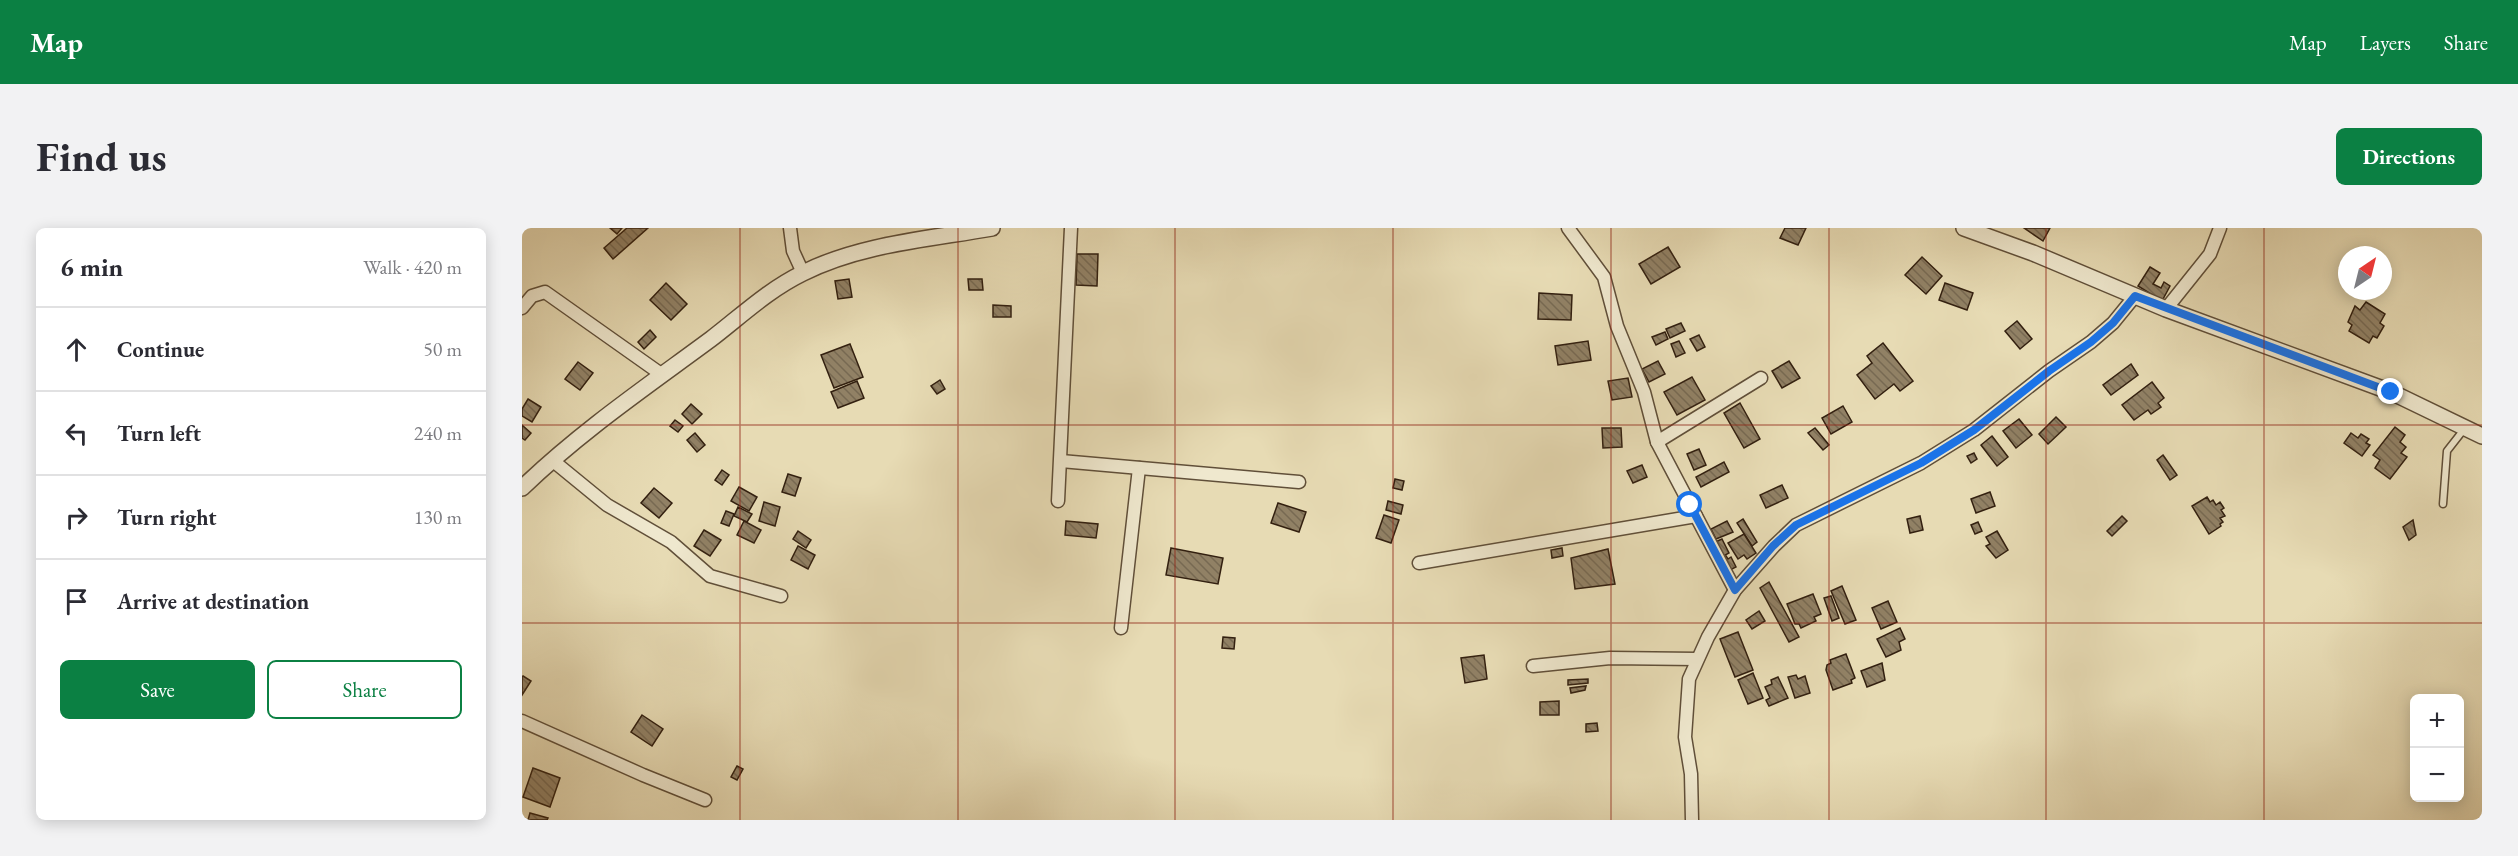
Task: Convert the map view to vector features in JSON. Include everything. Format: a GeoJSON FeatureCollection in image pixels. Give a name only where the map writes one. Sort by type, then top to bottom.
{"type":"FeatureCollection","features":[{"type":"Feature","properties":{"kind":"street"},"geometry":{"type":"LineString","coordinates":[[790,228],[793,251],[803,273]]}},
{"type":"Feature","properties":{"kind":"street"},"geometry":{"type":"LineString","coordinates":[[522,488],[552,459],[661,374],[712,338],[768,293],[803,273],[845,256],[992,228]]}},
{"type":"Feature","properties":{"kind":"street"},"geometry":{"type":"LineString","coordinates":[[1058,501],[1071,228]]}},
{"type":"Feature","properties":{"kind":"street"},"geometry":{"type":"LineString","coordinates":[[1568,228],[1604,277],[1617,326],[1644,392],[1657,442],[1735,590]]}},
{"type":"Feature","properties":{"kind":"street"},"geometry":{"type":"LineString","coordinates":[[1964,228],[2033,253],[2166,309],[2391,392],[2482,436]]}},
{"type":"Feature","properties":{"kind":"street"},"geometry":{"type":"LineString","coordinates":[[2166,309],[2210,254],[2220,228]]}},
{"type":"Feature","properties":{"kind":"street"},"geometry":{"type":"LineString","coordinates":[[522,308],[532,296],[545,292],[661,374]]}},
{"type":"Feature","properties":{"kind":"street"},"geometry":{"type":"LineString","coordinates":[[1692,820],[1691,774],[1685,736],[1689,679],[1697,659],[1735,590],[1773,546],[1796,525],[1921,463],[1974,430],[2049,371],[2091,342],[2113,323],[2135,296]]}},
{"type":"Feature","properties":{"kind":"street"},"geometry":{"type":"LineString","coordinates":[[1657,442],[1761,378]]}},
{"type":"Feature","properties":{"kind":"street"},"geometry":{"type":"LineString","coordinates":[[552,459],[608,504],[671,542],[710,576],[781,596]]}},
{"type":"Feature","properties":{"kind":"street"},"geometry":{"type":"LineString","coordinates":[[1061,461],[1299,482]]}},
{"type":"Feature","properties":{"kind":"street"},"geometry":{"type":"LineString","coordinates":[[1121,628],[1139,468]]}},
{"type":"Feature","properties":{"kind":"street"},"geometry":{"type":"LineString","coordinates":[[1419,563],[1696,516]]}},
{"type":"Feature","properties":{"kind":"street"},"geometry":{"type":"LineString","coordinates":[[1533,666],[1610,658],[1697,659]]}},
{"type":"Feature","properties":{"kind":"street"},"geometry":{"type":"LineString","coordinates":[[522,721],[705,800]]}},
{"type":"Feature","properties":{"kind":"lane"},"geometry":{"type":"LineString","coordinates":[[2443,504],[2447,451],[2465,427]]}},
{"type":"Feature","properties":{"kind":"building"},"geometry":{"type":"Polygon","coordinates":[[[610,228],[622,228],[617,234],[610,228]]]}},
{"type":"Feature","properties":{"kind":"building"},"geometry":{"type":"Polygon","coordinates":[[[627,228],[648,228],[613,259],[604,248],[627,228]]]}},
{"type":"Feature","properties":{"kind":"building"},"geometry":{"type":"Polygon","coordinates":[[[1785,228],[1806,228],[1798,245],[1780,238],[1785,228]]]}},
{"type":"Feature","properties":{"kind":"building"},"geometry":{"type":"Polygon","coordinates":[[[2024,228],[2050,228],[2043,241],[2024,228]]]}},
{"type":"Feature","properties":{"kind":"building"},"geometry":{"type":"Polygon","coordinates":[[[1668,247],[1680,267],[1651,284],[1639,264],[1668,247]]]}},
{"type":"Feature","properties":{"kind":"building"},"geometry":{"type":"Polygon","coordinates":[[[1077,254],[1098,254],[1097,286],[1076,285],[1077,254]]]}},
{"type":"Feature","properties":{"kind":"building"},"geometry":{"type":"Polygon","coordinates":[[[1922,257],[1942,276],[1926,294],[1905,275],[1922,257]]]}},
{"type":"Feature","properties":{"kind":"building"},"geometry":{"type":"Polygon","coordinates":[[[2150,267],[2160,273],[2153,284],[2161,288],[2164,282],[2170,286],[2162,301],[2138,286],[2150,267]]]}},
{"type":"Feature","properties":{"kind":"building"},"geometry":{"type":"Polygon","coordinates":[[[849,279],[852,297],[838,299],[835,281],[849,279]]]}},
{"type":"Feature","properties":{"kind":"building"},"geometry":{"type":"Polygon","coordinates":[[[968,279],[982,279],[983,290],[969,290],[968,279]]]}},
{"type":"Feature","properties":{"kind":"building"},"geometry":{"type":"Polygon","coordinates":[[[666,283],[687,304],[671,320],[650,300],[666,283]]]}},
{"type":"Feature","properties":{"kind":"building"},"geometry":{"type":"Polygon","coordinates":[[[1945,283],[1973,293],[1967,310],[1939,300],[1945,283]]]}},
{"type":"Feature","properties":{"kind":"building"},"geometry":{"type":"Polygon","coordinates":[[[1539,293],[1572,295],[1571,320],[1538,319],[1539,293]]]}},
{"type":"Feature","properties":{"kind":"building"},"geometry":{"type":"Polygon","coordinates":[[[2366,302],[2385,314],[2380,323],[2384,326],[2377,338],[2373,336],[2369,343],[2349,331],[2352,325],[2348,322],[2355,306],[2360,310],[2366,302]]]}},
{"type":"Feature","properties":{"kind":"building"},"geometry":{"type":"Polygon","coordinates":[[[993,305],[1011,306],[1011,317],[993,317],[993,305]]]}},
{"type":"Feature","properties":{"kind":"building"},"geometry":{"type":"Polygon","coordinates":[[[2017,321],[2032,339],[2020,349],[2005,331],[2017,321]]]}},
{"type":"Feature","properties":{"kind":"building"},"geometry":{"type":"Polygon","coordinates":[[[1681,323],[1685,331],[1670,338],[1666,329],[1681,323]]]}},
{"type":"Feature","properties":{"kind":"building"},"geometry":{"type":"Polygon","coordinates":[[[650,330],[656,337],[644,349],[638,342],[650,330]]]}},
{"type":"Feature","properties":{"kind":"building"},"geometry":{"type":"Polygon","coordinates":[[[1665,332],[1668,339],[1656,345],[1652,337],[1665,332]]]}},
{"type":"Feature","properties":{"kind":"building"},"geometry":{"type":"Polygon","coordinates":[[[1699,335],[1705,347],[1697,351],[1690,339],[1699,335]]]}},
{"type":"Feature","properties":{"kind":"building"},"geometry":{"type":"Polygon","coordinates":[[[1588,341],[1591,360],[1558,365],[1555,346],[1588,341]]]}},
{"type":"Feature","properties":{"kind":"building"},"geometry":{"type":"Polygon","coordinates":[[[1679,341],[1685,353],[1676,357],[1671,344],[1679,341]]]}},
{"type":"Feature","properties":{"kind":"building"},"geometry":{"type":"Polygon","coordinates":[[[1883,343],[1913,381],[1900,391],[1894,384],[1875,399],[1857,375],[1872,363],[1867,356],[1883,343]]]}},
{"type":"Feature","properties":{"kind":"building"},"geometry":{"type":"Polygon","coordinates":[[[850,344],[863,377],[834,388],[821,355],[850,344]]]}},
{"type":"Feature","properties":{"kind":"building"},"geometry":{"type":"Polygon","coordinates":[[[1658,361],[1665,374],[1649,382],[1642,369],[1658,361]]]}},
{"type":"Feature","properties":{"kind":"building"},"geometry":{"type":"Polygon","coordinates":[[[1789,361],[1800,378],[1782,388],[1772,371],[1789,361]]]}},
{"type":"Feature","properties":{"kind":"building"},"geometry":{"type":"Polygon","coordinates":[[[578,362],[593,373],[580,390],[565,379],[578,362]]]}},
{"type":"Feature","properties":{"kind":"building"},"geometry":{"type":"Polygon","coordinates":[[[2131,364],[2138,375],[2111,395],[2103,385],[2131,364]]]}},
{"type":"Feature","properties":{"kind":"building"},"geometry":{"type":"Polygon","coordinates":[[[1692,377],[1705,400],[1677,415],[1664,392],[1692,377]]]}},
{"type":"Feature","properties":{"kind":"building"},"geometry":{"type":"Polygon","coordinates":[[[1628,378],[1632,397],[1612,400],[1608,381],[1628,378]]]}},
{"type":"Feature","properties":{"kind":"building"},"geometry":{"type":"Polygon","coordinates":[[[940,380],[945,389],[937,394],[931,386],[940,380]]]}},
{"type":"Feature","properties":{"kind":"building"},"geometry":{"type":"Polygon","coordinates":[[[857,381],[864,398],[838,408],[831,392],[857,381]]]}},
{"type":"Feature","properties":{"kind":"building"},"geometry":{"type":"Polygon","coordinates":[[[2152,382],[2164,398],[2158,403],[2161,407],[2151,414],[2148,410],[2134,420],[2122,405],[2152,382]]]}},
{"type":"Feature","properties":{"kind":"building"},"geometry":{"type":"Polygon","coordinates":[[[528,399],[541,407],[532,422],[522,416],[522,409],[528,399]]]}},
{"type":"Feature","properties":{"kind":"building"},"geometry":{"type":"Polygon","coordinates":[[[1740,403],[1760,439],[1744,448],[1724,413],[1740,403]]]}},
{"type":"Feature","properties":{"kind":"building"},"geometry":{"type":"Polygon","coordinates":[[[691,404],[702,414],[692,424],[682,414],[691,404]]]}},
{"type":"Feature","properties":{"kind":"building"},"geometry":{"type":"Polygon","coordinates":[[[1843,406],[1852,422],[1831,434],[1822,418],[1843,406]]]}},
{"type":"Feature","properties":{"kind":"building"},"geometry":{"type":"Polygon","coordinates":[[[2056,417],[2066,427],[2048,444],[2039,434],[2056,417]]]}},
{"type":"Feature","properties":{"kind":"building"},"geometry":{"type":"Polygon","coordinates":[[[2019,419],[2032,435],[2016,448],[2003,431],[2019,419]]]}},
{"type":"Feature","properties":{"kind":"building"},"geometry":{"type":"Polygon","coordinates":[[[675,420],[683,426],[678,432],[670,426],[675,420]]]}},
{"type":"Feature","properties":{"kind":"building"},"geometry":{"type":"Polygon","coordinates":[[[522,425],[531,433],[525,440],[522,438],[522,425]]]}},
{"type":"Feature","properties":{"kind":"building"},"geometry":{"type":"Polygon","coordinates":[[[2395,427],[2405,435],[2400,442],[2406,447],[2401,453],[2407,457],[2390,479],[2375,468],[2380,460],[2373,455],[2395,427]]]}},
{"type":"Feature","properties":{"kind":"building"},"geometry":{"type":"Polygon","coordinates":[[[1602,428],[1621,428],[1622,447],[1603,448],[1602,428]]]}},
{"type":"Feature","properties":{"kind":"building"},"geometry":{"type":"Polygon","coordinates":[[[1815,428],[1829,445],[1823,450],[1808,433],[1815,428]]]}},
{"type":"Feature","properties":{"kind":"building"},"geometry":{"type":"Polygon","coordinates":[[[695,433],[705,445],[697,452],[687,440],[695,433]]]}},
{"type":"Feature","properties":{"kind":"building"},"geometry":{"type":"Polygon","coordinates":[[[2351,433],[2358,438],[2361,434],[2369,439],[2366,443],[2370,445],[2362,456],[2344,443],[2351,433]]]}},
{"type":"Feature","properties":{"kind":"building"},"geometry":{"type":"Polygon","coordinates":[[[1992,436],[2008,457],[1997,466],[1981,445],[1992,436]]]}},
{"type":"Feature","properties":{"kind":"building"},"geometry":{"type":"Polygon","coordinates":[[[1699,449],[1706,465],[1694,470],[1687,454],[1699,449]]]}},
{"type":"Feature","properties":{"kind":"building"},"geometry":{"type":"Polygon","coordinates":[[[1974,453],[1977,459],[1971,463],[1967,456],[1974,453]]]}},
{"type":"Feature","properties":{"kind":"building"},"geometry":{"type":"Polygon","coordinates":[[[2163,455],[2177,475],[2170,480],[2157,460],[2163,455]]]}},
{"type":"Feature","properties":{"kind":"building"},"geometry":{"type":"Polygon","coordinates":[[[1724,462],[1729,472],[1701,487],[1696,477],[1724,462]]]}},
{"type":"Feature","properties":{"kind":"building"},"geometry":{"type":"Polygon","coordinates":[[[1642,465],[1647,477],[1633,483],[1627,471],[1642,465]]]}},
{"type":"Feature","properties":{"kind":"building"},"geometry":{"type":"Polygon","coordinates":[[[722,470],[729,475],[722,485],[715,480],[722,470]]]}},
{"type":"Feature","properties":{"kind":"building"},"geometry":{"type":"Polygon","coordinates":[[[788,474],[801,478],[795,496],[782,492],[788,474]]]}},
{"type":"Feature","properties":{"kind":"building"},"geometry":{"type":"Polygon","coordinates":[[[1395,479],[1404,481],[1402,490],[1393,488],[1395,479]]]}},
{"type":"Feature","properties":{"kind":"building"},"geometry":{"type":"Polygon","coordinates":[[[1782,485],[1788,498],[1766,508],[1760,495],[1782,485]]]}},
{"type":"Feature","properties":{"kind":"building"},"geometry":{"type":"Polygon","coordinates":[[[739,487],[757,497],[749,511],[731,501],[739,487]]]}},
{"type":"Feature","properties":{"kind":"building"},"geometry":{"type":"Polygon","coordinates":[[[654,488],[672,503],[659,518],[641,503],[654,488]]]}},
{"type":"Feature","properties":{"kind":"building"},"geometry":{"type":"Polygon","coordinates":[[[1990,492],[1995,506],[1976,513],[1971,499],[1990,492]]]}},
{"type":"Feature","properties":{"kind":"building"},"geometry":{"type":"Polygon","coordinates":[[[2207,497],[2216,505],[2220,502],[2225,516],[2220,518],[2223,522],[2221,526],[2209,534],[2192,506],[2207,497]]]}},
{"type":"Feature","properties":{"kind":"building"},"geometry":{"type":"Polygon","coordinates":[[[1388,501],[1403,505],[1401,514],[1386,510],[1388,501]]]}},
{"type":"Feature","properties":{"kind":"building"},"geometry":{"type":"Polygon","coordinates":[[[764,502],[780,507],[775,526],[759,521],[764,502]]]}},
{"type":"Feature","properties":{"kind":"building"},"geometry":{"type":"Polygon","coordinates":[[[1278,503],[1306,512],[1299,532],[1271,523],[1278,503]]]}},
{"type":"Feature","properties":{"kind":"building"},"geometry":{"type":"Polygon","coordinates":[[[738,507],[752,514],[747,522],[734,516],[738,507]]]}},
{"type":"Feature","properties":{"kind":"building"},"geometry":{"type":"Polygon","coordinates":[[[726,511],[734,514],[729,526],[721,523],[726,511]]]}},
{"type":"Feature","properties":{"kind":"building"},"geometry":{"type":"Polygon","coordinates":[[[1384,515],[1399,520],[1391,543],[1376,538],[1384,515]]]}},
{"type":"Feature","properties":{"kind":"building"},"geometry":{"type":"Polygon","coordinates":[[[1920,516],[1923,530],[1910,533],[1907,519],[1920,516]]]}},
{"type":"Feature","properties":{"kind":"building"},"geometry":{"type":"Polygon","coordinates":[[[2122,516],[2127,521],[2112,536],[2107,531],[2122,516]]]}},
{"type":"Feature","properties":{"kind":"building"},"geometry":{"type":"Polygon","coordinates":[[[1743,519],[1757,542],[1752,546],[1737,523],[1743,519]]]}},
{"type":"Feature","properties":{"kind":"building"},"geometry":{"type":"Polygon","coordinates":[[[2413,520],[2416,535],[2409,540],[2403,527],[2413,520]]]}},
{"type":"Feature","properties":{"kind":"building"},"geometry":{"type":"Polygon","coordinates":[[[744,521],[761,530],[754,543],[737,535],[744,521]]]}},
{"type":"Feature","properties":{"kind":"building"},"geometry":{"type":"Polygon","coordinates":[[[1066,521],[1098,524],[1096,538],[1065,535],[1066,521]]]}},
{"type":"Feature","properties":{"kind":"building"},"geometry":{"type":"Polygon","coordinates":[[[1727,521],[1733,532],[1716,539],[1711,529],[1727,521]]]}},
{"type":"Feature","properties":{"kind":"building"},"geometry":{"type":"Polygon","coordinates":[[[1978,522],[1982,531],[1975,534],[1971,525],[1978,522]]]}},
{"type":"Feature","properties":{"kind":"building"},"geometry":{"type":"Polygon","coordinates":[[[704,530],[721,540],[710,556],[694,546],[704,530]]]}},
{"type":"Feature","properties":{"kind":"building"},"geometry":{"type":"Polygon","coordinates":[[[798,531],[811,540],[806,548],[793,539],[798,531]]]}},
{"type":"Feature","properties":{"kind":"building"},"geometry":{"type":"Polygon","coordinates":[[[1997,531],[2008,550],[1996,558],[1986,546],[1990,544],[1986,537],[1997,531]]]}},
{"type":"Feature","properties":{"kind":"building"},"geometry":{"type":"Polygon","coordinates":[[[1744,534],[1756,553],[1747,559],[1744,555],[1738,559],[1728,543],[1744,534]]]}},
{"type":"Feature","properties":{"kind":"building"},"geometry":{"type":"Polygon","coordinates":[[[1722,539],[1729,553],[1720,558],[1713,543],[1722,539]]]}},
{"type":"Feature","properties":{"kind":"building"},"geometry":{"type":"Polygon","coordinates":[[[798,546],[815,555],[808,569],[791,560],[798,546]]]}},
{"type":"Feature","properties":{"kind":"building"},"geometry":{"type":"Polygon","coordinates":[[[1171,548],[1223,558],[1218,584],[1166,575],[1171,548]]]}},
{"type":"Feature","properties":{"kind":"building"},"geometry":{"type":"Polygon","coordinates":[[[1562,548],[1563,556],[1552,558],[1551,550],[1562,548]]]}},
{"type":"Feature","properties":{"kind":"building"},"geometry":{"type":"Polygon","coordinates":[[[1608,549],[1615,584],[1575,589],[1571,558],[1608,549]]]}},
{"type":"Feature","properties":{"kind":"building"},"geometry":{"type":"Polygon","coordinates":[[[1726,556],[1728,559],[1731,557],[1736,567],[1728,571],[1721,559],[1726,556]]]}},
{"type":"Feature","properties":{"kind":"building"},"geometry":{"type":"Polygon","coordinates":[[[1769,582],[1799,637],[1789,642],[1760,588],[1769,582]]]}},
{"type":"Feature","properties":{"kind":"building"},"geometry":{"type":"Polygon","coordinates":[[[1842,586],[1856,620],[1845,624],[1831,591],[1842,586]]]}},
{"type":"Feature","properties":{"kind":"building"},"geometry":{"type":"Polygon","coordinates":[[[1813,594],[1821,614],[1814,617],[1816,621],[1801,628],[1799,624],[1795,624],[1787,604],[1813,594]]]}},
{"type":"Feature","properties":{"kind":"building"},"geometry":{"type":"Polygon","coordinates":[[[1831,596],[1839,618],[1832,621],[1824,598],[1831,596]]]}},
{"type":"Feature","properties":{"kind":"building"},"geometry":{"type":"Polygon","coordinates":[[[1888,601],[1897,622],[1881,629],[1872,608],[1888,601]]]}},
{"type":"Feature","properties":{"kind":"building"},"geometry":{"type":"Polygon","coordinates":[[[1759,611],[1765,621],[1752,629],[1746,620],[1759,611]]]}},
{"type":"Feature","properties":{"kind":"building"},"geometry":{"type":"Polygon","coordinates":[[[1900,628],[1905,639],[1899,642],[1901,650],[1886,657],[1877,639],[1900,628]]]}},
{"type":"Feature","properties":{"kind":"building"},"geometry":{"type":"Polygon","coordinates":[[[1738,632],[1753,670],[1735,677],[1720,639],[1738,632]]]}},
{"type":"Feature","properties":{"kind":"building"},"geometry":{"type":"Polygon","coordinates":[[[1223,637],[1235,638],[1234,649],[1222,648],[1223,637]]]}},
{"type":"Feature","properties":{"kind":"building"},"geometry":{"type":"Polygon","coordinates":[[[1846,654],[1855,678],[1851,680],[1852,683],[1833,690],[1826,670],[1827,665],[1831,663],[1830,660],[1846,654]]]}},
{"type":"Feature","properties":{"kind":"building"},"geometry":{"type":"Polygon","coordinates":[[[1484,655],[1487,679],[1465,683],[1461,658],[1484,655]]]}},
{"type":"Feature","properties":{"kind":"building"},"geometry":{"type":"Polygon","coordinates":[[[1882,663],[1885,680],[1867,687],[1861,671],[1882,663]]]}},
{"type":"Feature","properties":{"kind":"building"},"geometry":{"type":"Polygon","coordinates":[[[1753,673],[1763,698],[1748,704],[1738,680],[1753,673]]]}},
{"type":"Feature","properties":{"kind":"building"},"geometry":{"type":"Polygon","coordinates":[[[1796,675],[1798,679],[1805,676],[1810,693],[1795,698],[1788,677],[1796,675]]]}},
{"type":"Feature","properties":{"kind":"building"},"geometry":{"type":"Polygon","coordinates":[[[522,677],[531,681],[522,695],[522,677]]]}},
{"type":"Feature","properties":{"kind":"building"},"geometry":{"type":"Polygon","coordinates":[[[1778,677],[1788,698],[1769,706],[1766,700],[1770,698],[1765,687],[1772,684],[1771,680],[1778,677]]]}},
{"type":"Feature","properties":{"kind":"building"},"geometry":{"type":"Polygon","coordinates":[[[1588,679],[1588,683],[1568,685],[1568,680],[1588,679]]]}},
{"type":"Feature","properties":{"kind":"building"},"geometry":{"type":"Polygon","coordinates":[[[1586,686],[1585,690],[1571,693],[1570,688],[1586,686]]]}},
{"type":"Feature","properties":{"kind":"building"},"geometry":{"type":"Polygon","coordinates":[[[1559,701],[1559,715],[1540,715],[1540,702],[1559,701]]]}},
{"type":"Feature","properties":{"kind":"building"},"geometry":{"type":"Polygon","coordinates":[[[642,715],[663,729],[652,746],[631,732],[642,715]]]}},
{"type":"Feature","properties":{"kind":"building"},"geometry":{"type":"Polygon","coordinates":[[[1597,723],[1598,731],[1586,732],[1586,724],[1597,723]]]}},
{"type":"Feature","properties":{"kind":"building"},"geometry":{"type":"Polygon","coordinates":[[[737,766],[743,769],[737,780],[731,777],[737,766]]]}},
{"type":"Feature","properties":{"kind":"building"},"geometry":{"type":"Polygon","coordinates":[[[533,768],[560,778],[550,807],[523,797],[533,768]]]}},
{"type":"Feature","properties":{"kind":"building"},"geometry":{"type":"Polygon","coordinates":[[[530,813],[548,818],[547,820],[528,820],[530,813]]]}},
{"type":"Feature","properties":{"kind":"route"},"geometry":{"type":"LineString","coordinates":[[1690,505],[1735,590],[1773,546],[1796,525],[1921,463],[1974,430],[2049,371],[2091,342],[2113,323],[2135,296],[2391,392]]}}]}
